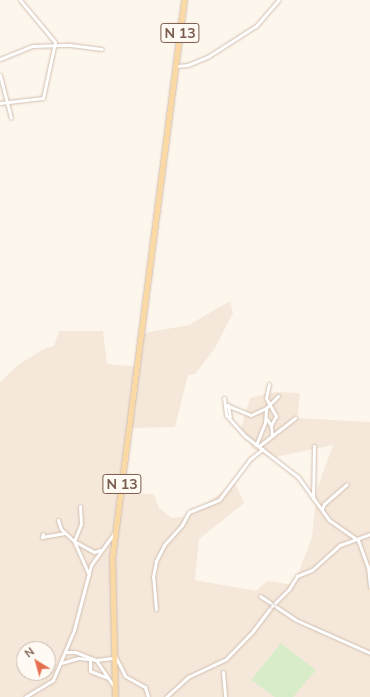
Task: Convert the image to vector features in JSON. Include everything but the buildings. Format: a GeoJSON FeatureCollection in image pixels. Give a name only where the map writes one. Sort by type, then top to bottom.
{"type":"FeatureCollection","features":[{"type":"Feature","properties":{"kind":"main road","name":"N 13"},"geometry":{"type":"LineString","coordinates":[[115,697],[112,571],[149,266],[177,66],[184,0]]}},
{"type":"Feature","properties":{"kind":"street"},"geometry":{"type":"LineString","coordinates":[[0,103],[43,98],[55,42],[20,0]]}},
{"type":"Feature","properties":{"kind":"street"},"geometry":{"type":"LineString","coordinates":[[177,66],[188,65],[210,56],[256,26],[280,0]]}},
{"type":"Feature","properties":{"kind":"street"},"geometry":{"type":"LineString","coordinates":[[0,59],[33,46],[54,45],[102,49]]}},
{"type":"Feature","properties":{"kind":"street"},"geometry":{"type":"LineString","coordinates":[[0,75],[1,88],[7,101],[11,118]]}},
{"type":"Feature","properties":{"kind":"street"},"geometry":{"type":"LineString","coordinates":[[258,446],[268,407],[266,398],[269,384]]}},
{"type":"Feature","properties":{"kind":"street"},"geometry":{"type":"LineString","coordinates":[[227,405],[251,415],[268,407],[278,396]]}},
{"type":"Feature","properties":{"kind":"street"},"geometry":{"type":"LineString","coordinates":[[224,398],[227,405],[225,412],[230,419],[263,449],[270,458],[302,481],[313,498],[336,525],[358,540],[368,568],[370,587]]}},
{"type":"Feature","properties":{"kind":"street"},"geometry":{"type":"LineString","coordinates":[[268,407],[276,416],[271,425]]}},
{"type":"Feature","properties":{"kind":"street"},"geometry":{"type":"LineString","coordinates":[[266,418],[271,425],[272,436]]}},
{"type":"Feature","properties":{"kind":"street"},"geometry":{"type":"LineString","coordinates":[[258,446],[295,418]]}},
{"type":"Feature","properties":{"kind":"street"},"geometry":{"type":"LineString","coordinates":[[313,498],[314,446]]}},
{"type":"Feature","properties":{"kind":"street"},"geometry":{"type":"LineString","coordinates":[[156,609],[153,577],[156,561],[164,545],[182,525],[189,512],[219,500],[250,459],[263,449]]}},
{"type":"Feature","properties":{"kind":"street"},"geometry":{"type":"LineString","coordinates":[[322,509],[324,504],[347,484]]}},
{"type":"Feature","properties":{"kind":"street"},"geometry":{"type":"LineString","coordinates":[[80,506],[81,524],[74,541],[90,579]]}},
{"type":"Feature","properties":{"kind":"street"},"geometry":{"type":"LineString","coordinates":[[58,520],[65,533],[74,541],[94,552],[101,550]]}},
{"type":"Feature","properties":{"kind":"street"},"geometry":{"type":"LineString","coordinates":[[25,697],[53,680],[66,652],[90,579],[91,565],[116,532]]}},
{"type":"Feature","properties":{"kind":"street"},"geometry":{"type":"LineString","coordinates":[[43,534],[42,537],[65,533]]}},
{"type":"Feature","properties":{"kind":"street"},"geometry":{"type":"LineString","coordinates":[[166,697],[188,677],[226,659],[253,631],[273,605],[289,589],[297,576],[312,570],[340,545],[358,540],[370,534]]}},
{"type":"Feature","properties":{"kind":"street"},"geometry":{"type":"LineString","coordinates":[[260,596],[296,620],[370,653]]}},
{"type":"Feature","properties":{"kind":"street"},"geometry":{"type":"LineString","coordinates":[[66,652],[75,652],[96,660],[115,688]]}},
{"type":"Feature","properties":{"kind":"street"},"geometry":{"type":"LineString","coordinates":[[61,663],[78,658],[96,660],[113,656],[125,676],[145,687],[148,697]]}},
{"type":"Feature","properties":{"kind":"street"},"geometry":{"type":"LineString","coordinates":[[90,660],[90,671],[108,678]]}},
{"type":"Feature","properties":{"kind":"street"},"geometry":{"type":"LineString","coordinates":[[223,672],[225,697]]}},
{"type":"Feature","properties":{"kind":"shaded area"},"geometry":{"type":"Polygon","coordinates":[[[230,301],[233,313],[215,348],[195,374],[188,375],[175,427],[131,428],[125,493],[154,494],[159,508],[172,518],[189,516],[235,483],[244,503],[199,539],[195,580],[256,591],[267,581],[294,585],[312,537],[317,489],[333,445],[271,458],[252,448],[241,428],[250,398],[275,392],[300,393],[297,418],[370,422],[370,697],[0,697],[0,382],[19,364],[46,348],[54,346],[59,331],[103,331],[107,364],[140,367],[144,333],[189,325],[230,301]]]}},
{"type":"Feature","properties":{"kind":"green space"},"geometry":{"type":"Polygon","coordinates":[[[281,643],[316,670],[293,697],[275,697],[251,680],[281,643]]]}}]}
